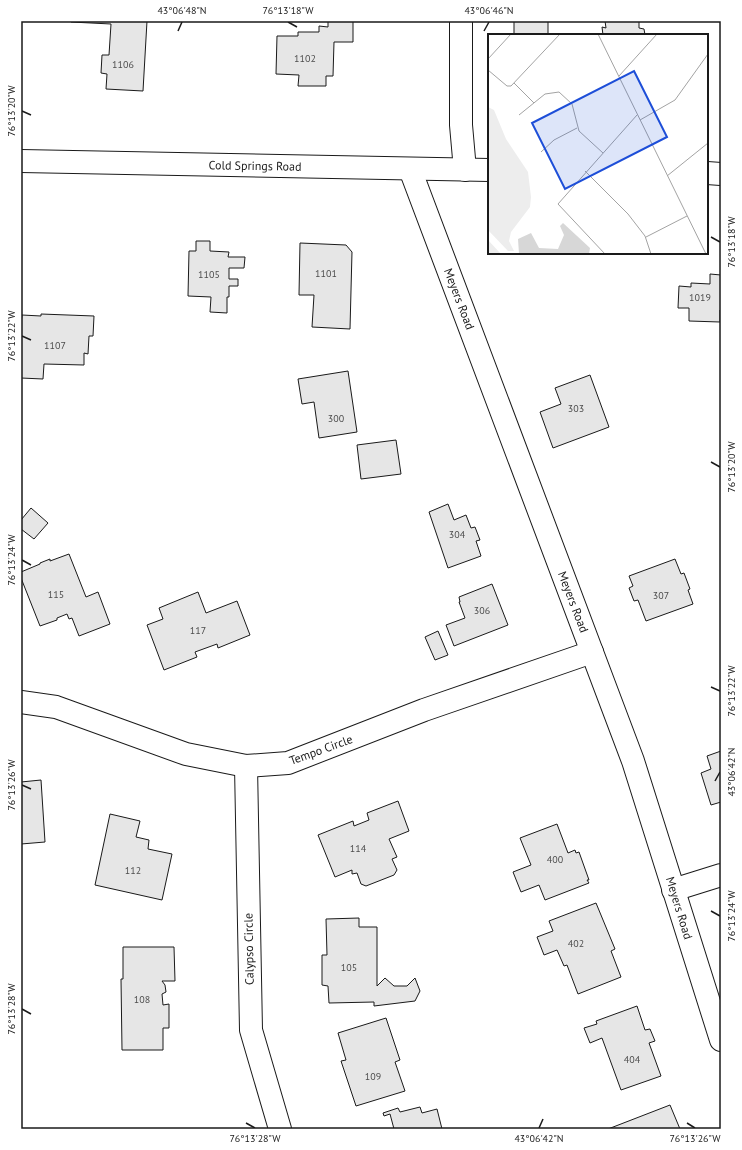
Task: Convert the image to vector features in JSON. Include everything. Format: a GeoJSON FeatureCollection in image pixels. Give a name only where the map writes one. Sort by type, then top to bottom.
{"type":"FeatureCollection","features":[{"type":"Feature","properties":{"kind":"street"},"geometry":{"type":"LineString","coordinates":[[461,21],[461,125],[465,170]]}},
{"type":"Feature","properties":{"kind":"street","name":"Cold Springs Road"},"geometry":{"type":"LineString","coordinates":[[21,161],[488,170]]}},
{"type":"Feature","properties":{"kind":"street","name":"Meyers Road"},"geometry":{"type":"LineString","coordinates":[[410,169],[633,761],[721,1040]]}},
{"type":"Feature","properties":{"kind":"street"},"geometry":{"type":"LineString","coordinates":[[708,173],[721,174]]}},
{"type":"Feature","properties":{"kind":"street","name":"Tempo Circle"},"geometry":{"type":"LineString","coordinates":[[21,702],[56,707],[186,754],[246,766],[288,763],[424,710],[592,652]]}},
{"type":"Feature","properties":{"kind":"street","name":"Calypso Circle"},"geometry":{"type":"LineString","coordinates":[[246,766],[251,1030],[280,1129]]}},
{"type":"Feature","properties":{"kind":"street"},"geometry":{"type":"LineString","coordinates":[[674,890],[721,875]]}},
{"type":"Feature","properties":{"kind":"building"},"geometry":{"type":"Polygon","coordinates":[[[71,21],[147,21],[143,91],[106,89],[107,74],[101,73],[102,55],[109,55],[111,24],[71,21]]]}},
{"type":"Feature","properties":{"kind":"building"},"geometry":{"type":"Polygon","coordinates":[[[328,21],[353,21],[353,42],[334,42],[333,76],[326,76],[326,86],[298,86],[299,75],[276,74],[277,36],[298,36],[298,32],[319,32],[319,26],[328,27],[328,21]]]}},
{"type":"Feature","properties":{"kind":"building"},"geometry":{"type":"Polygon","coordinates":[[[514,21],[548,21],[548,34],[514,34],[514,21]]]}},
{"type":"Feature","properties":{"kind":"building"},"geometry":{"type":"Polygon","coordinates":[[[605,21],[639,21],[639,28],[644,29],[645,34],[603,34],[602,27],[606,28],[605,21]]]}},
{"type":"Feature","properties":{"kind":"building"},"geometry":{"type":"Polygon","coordinates":[[[196,241],[210,241],[210,251],[229,252],[228,257],[245,257],[244,268],[229,268],[229,279],[238,279],[238,286],[229,286],[227,313],[210,312],[211,297],[188,296],[189,251],[196,251],[196,241]]]}},
{"type":"Feature","properties":{"kind":"building"},"geometry":{"type":"Polygon","coordinates":[[[300,243],[346,245],[352,252],[350,329],[312,327],[314,295],[299,295],[300,243]]]}},
{"type":"Feature","properties":{"kind":"building"},"geometry":{"type":"Polygon","coordinates":[[[710,274],[721,275],[720,322],[689,321],[689,308],[678,308],[679,286],[691,287],[691,283],[710,284],[710,274]]]}},
{"type":"Feature","properties":{"kind":"building"},"geometry":{"type":"Polygon","coordinates":[[[41,314],[94,316],[93,336],[89,336],[88,354],[84,353],[84,365],[44,364],[43,379],[21,378],[22,315],[41,316],[41,314]]]}},
{"type":"Feature","properties":{"kind":"building"},"geometry":{"type":"Polygon","coordinates":[[[348,371],[357,432],[319,438],[314,402],[302,404],[298,379],[348,371]]]}},
{"type":"Feature","properties":{"kind":"building"},"geometry":{"type":"Polygon","coordinates":[[[590,375],[609,427],[553,448],[540,412],[561,404],[555,388],[590,375]]]}},
{"type":"Feature","properties":{"kind":"building"},"geometry":{"type":"Polygon","coordinates":[[[396,440],[401,474],[361,479],[357,445],[396,440]]]}},
{"type":"Feature","properties":{"kind":"building"},"geometry":{"type":"Polygon","coordinates":[[[448,504],[454,520],[466,515],[471,528],[475,527],[480,540],[476,541],[481,556],[448,568],[429,512],[448,504]]]}},
{"type":"Feature","properties":{"kind":"building"},"geometry":{"type":"Polygon","coordinates":[[[31,508],[48,523],[34,539],[21,529],[21,520],[31,508]]]}},
{"type":"Feature","properties":{"kind":"building"},"geometry":{"type":"Polygon","coordinates":[[[69,554],[86,597],[98,592],[110,624],[79,636],[72,618],[69,619],[67,614],[57,618],[57,620],[40,626],[21,578],[21,572],[50,559],[50,561],[69,554]]]}},
{"type":"Feature","properties":{"kind":"building"},"geometry":{"type":"Polygon","coordinates":[[[675,559],[681,574],[684,573],[690,589],[688,590],[693,604],[646,621],[638,600],[634,601],[629,588],[633,586],[629,576],[675,559]]]}},
{"type":"Feature","properties":{"kind":"building"},"geometry":{"type":"Polygon","coordinates":[[[492,584],[508,625],[454,646],[446,625],[465,618],[459,602],[459,597],[492,584]]]}},
{"type":"Feature","properties":{"kind":"building"},"geometry":{"type":"Polygon","coordinates":[[[198,592],[206,613],[237,601],[250,635],[218,648],[217,644],[195,652],[197,657],[164,670],[147,625],[163,619],[159,608],[198,592]]]}},
{"type":"Feature","properties":{"kind":"building"},"geometry":{"type":"Polygon","coordinates":[[[438,631],[448,655],[435,660],[425,637],[438,631]]]}},
{"type":"Feature","properties":{"kind":"building"},"geometry":{"type":"Polygon","coordinates":[[[721,751],[721,802],[711,805],[701,773],[711,769],[707,756],[721,751]]]}},
{"type":"Feature","properties":{"kind":"building"},"geometry":{"type":"Polygon","coordinates":[[[41,780],[45,842],[21,844],[21,782],[41,780]]]}},
{"type":"Feature","properties":{"kind":"building"},"geometry":{"type":"Polygon","coordinates":[[[398,801],[409,831],[389,839],[397,857],[392,859],[397,870],[394,875],[366,886],[361,884],[357,873],[352,874],[352,870],[335,877],[318,835],[353,821],[354,826],[369,820],[367,813],[398,801]]]}},
{"type":"Feature","properties":{"kind":"building"},"geometry":{"type":"Polygon","coordinates":[[[110,814],[140,821],[136,837],[149,840],[148,849],[172,854],[162,900],[95,885],[110,814]]]}},
{"type":"Feature","properties":{"kind":"building"},"geometry":{"type":"Polygon","coordinates":[[[557,824],[568,853],[575,850],[576,853],[579,852],[589,883],[545,900],[539,885],[521,892],[513,872],[531,865],[520,838],[557,824]]]}},
{"type":"Feature","properties":{"kind":"building"},"geometry":{"type":"Polygon","coordinates":[[[596,903],[615,949],[611,951],[621,977],[578,994],[567,965],[564,966],[557,950],[544,955],[537,937],[553,931],[549,921],[596,903]]]}},
{"type":"Feature","properties":{"kind":"building"},"geometry":{"type":"Polygon","coordinates":[[[359,918],[359,927],[377,927],[377,986],[385,978],[394,986],[407,986],[415,978],[420,991],[415,1001],[374,1006],[374,1002],[329,1003],[328,986],[322,985],[322,955],[327,955],[326,919],[359,918]]]}},
{"type":"Feature","properties":{"kind":"building"},"geometry":{"type":"Polygon","coordinates":[[[123,947],[174,947],[175,981],[162,981],[165,985],[166,992],[162,994],[163,1005],[169,1004],[169,1028],[163,1028],[163,1050],[122,1050],[121,979],[123,979],[123,947]]]}},
{"type":"Feature","properties":{"kind":"building"},"geometry":{"type":"Polygon","coordinates":[[[637,1006],[645,1030],[650,1029],[655,1041],[649,1043],[661,1076],[621,1090],[602,1038],[590,1043],[584,1028],[597,1024],[596,1021],[637,1006]]]}},
{"type":"Feature","properties":{"kind":"building"},"geometry":{"type":"Polygon","coordinates":[[[386,1018],[400,1060],[395,1062],[405,1091],[356,1106],[341,1061],[346,1060],[338,1033],[386,1018]]]}},
{"type":"Feature","properties":{"kind":"building"},"geometry":{"type":"Polygon","coordinates":[[[670,1105],[680,1129],[608,1129],[670,1105]]]}},
{"type":"Feature","properties":{"kind":"building"},"geometry":{"type":"Polygon","coordinates":[[[420,1107],[422,1113],[437,1109],[442,1129],[394,1129],[390,1114],[384,1116],[383,1113],[398,1108],[400,1112],[420,1107]]]}}]}
